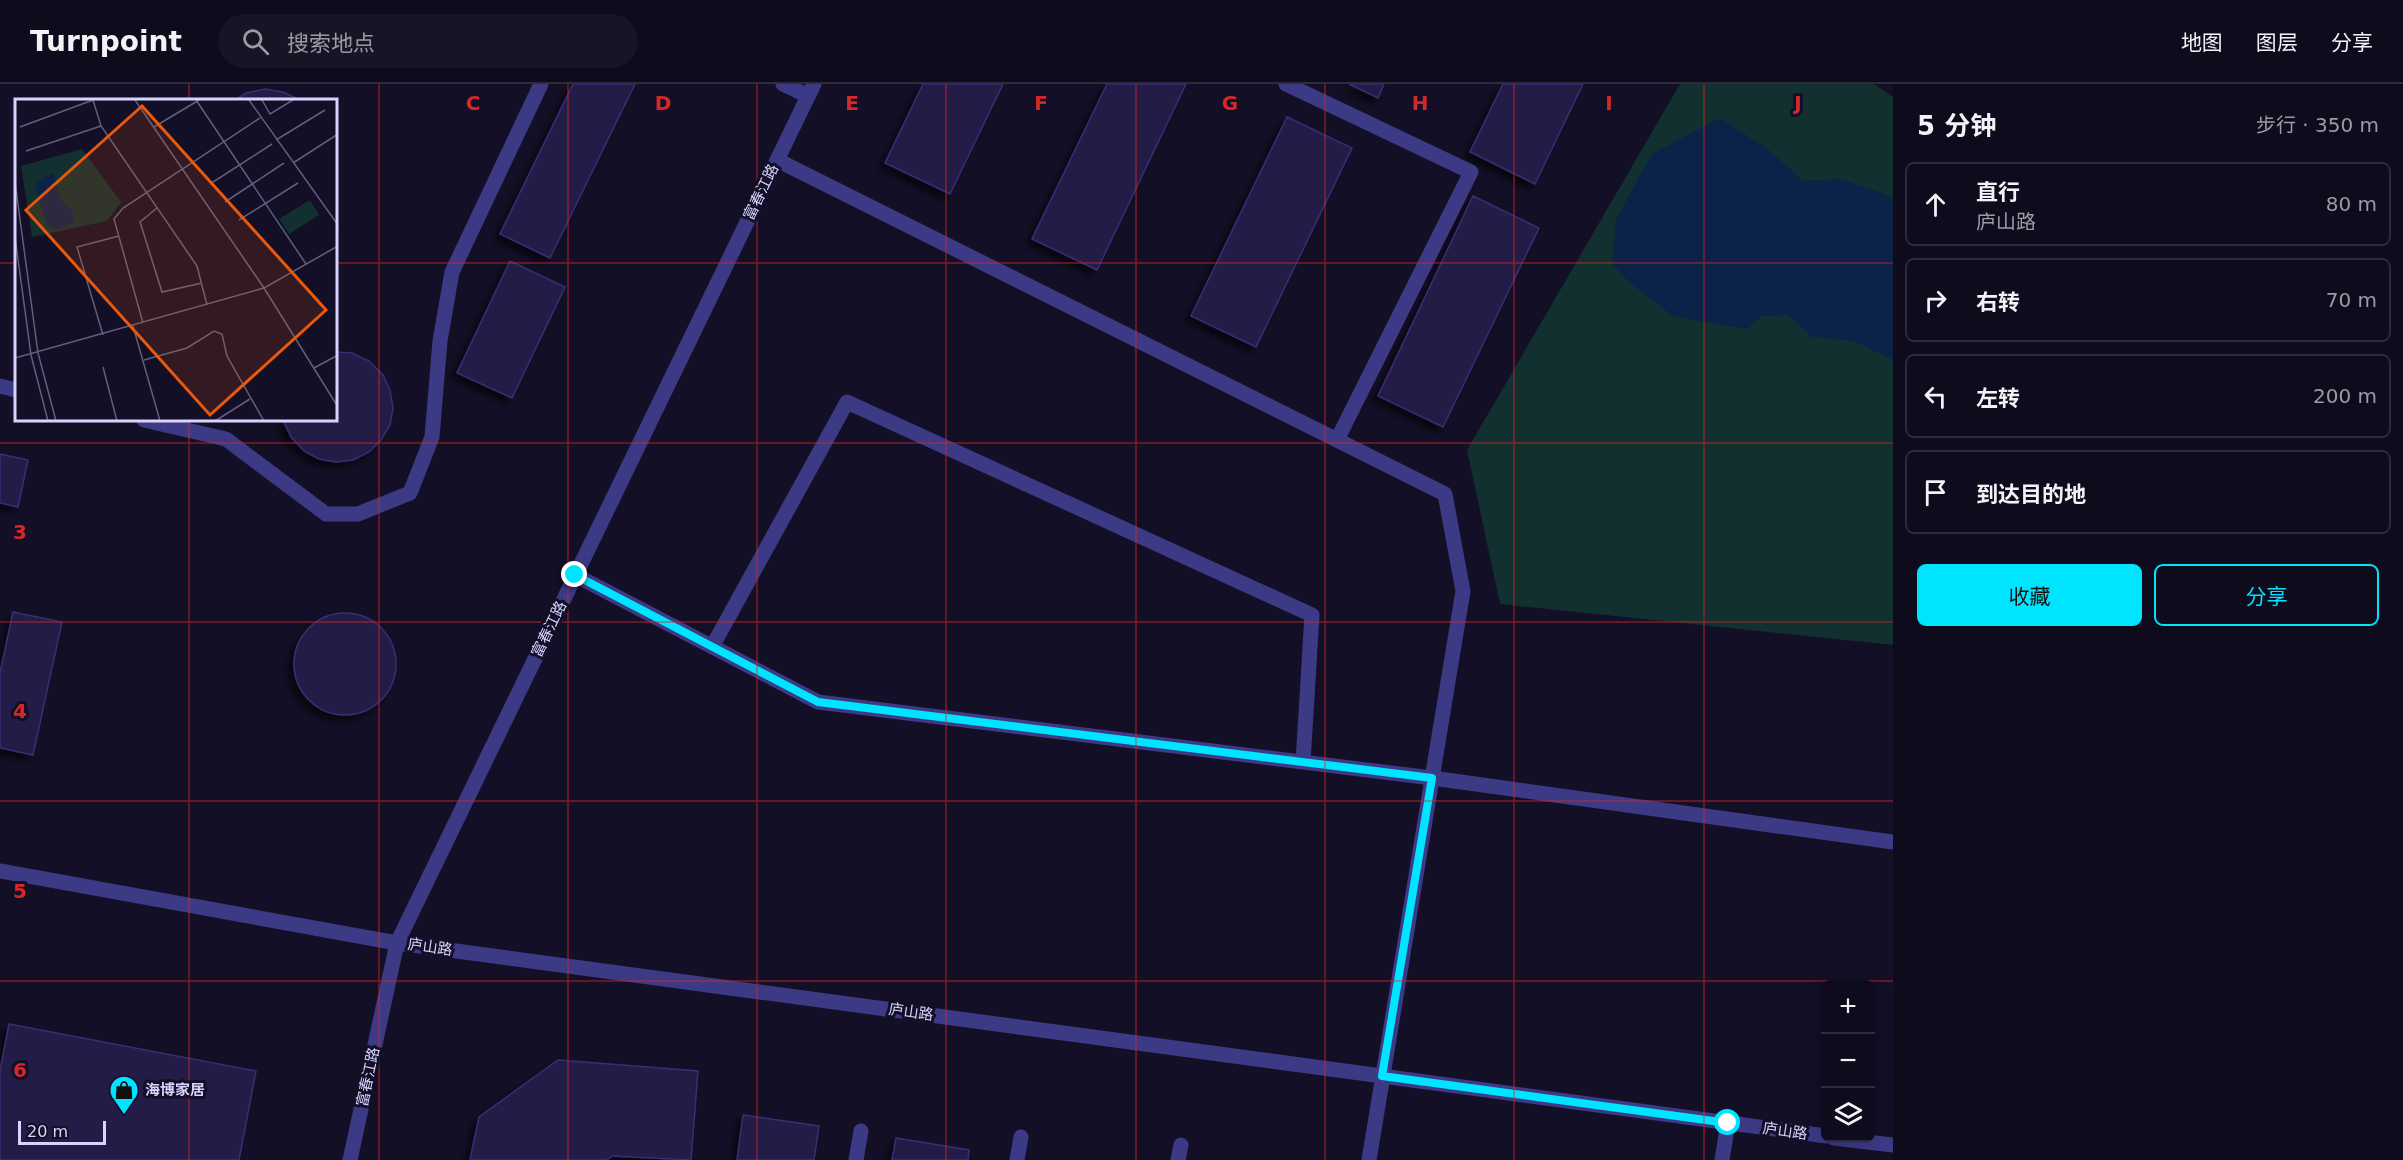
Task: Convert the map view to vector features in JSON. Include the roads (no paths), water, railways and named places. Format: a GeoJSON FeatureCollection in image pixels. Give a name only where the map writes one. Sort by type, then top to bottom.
{"type":"FeatureCollection","features":[{"type":"Feature","properties":{"kind":"street"},"geometry":{"type":"LineString","coordinates":[[153,422],[225,439],[326,513],[358,514],[410,493],[432,437],[440,341],[452,272],[541,84]]}},
{"type":"Feature","properties":{"kind":"street"},"geometry":{"type":"LineString","coordinates":[[783,84],[811,90]]}},
{"type":"Feature","properties":{"kind":"street"},"geometry":{"type":"LineString","coordinates":[[1286,84],[1471,172],[1337,440]]}},
{"type":"Feature","properties":{"kind":"street","name":"富春江路"},"geometry":{"type":"LineString","coordinates":[[350,1160],[397,943],[811,90]]}},
{"type":"Feature","properties":{"kind":"street"},"geometry":{"type":"LineString","coordinates":[[777,160],[1444,494],[1463,591],[1369,1160]]}},
{"type":"Feature","properties":{"kind":"street"},"geometry":{"type":"LineString","coordinates":[[0,386],[15,390]]}},
{"type":"Feature","properties":{"kind":"street"},"geometry":{"type":"LineString","coordinates":[[712,647],[847,402],[1312,615],[1303,762]]}},
{"type":"Feature","properties":{"kind":"street"},"geometry":{"type":"LineString","coordinates":[[575,575],[818,702],[1432,778],[1893,842]]}},
{"type":"Feature","properties":{"kind":"street","name":"庐山路"},"geometry":{"type":"LineString","coordinates":[[0,871],[397,943],[1821,1135]]}},
{"type":"Feature","properties":{"kind":"street"},"geometry":{"type":"LineString","coordinates":[[1722,1160],[1728,1123]]}},
{"type":"Feature","properties":{"kind":"street"},"geometry":{"type":"LineString","coordinates":[[856,1160],[861,1131]]}},
{"type":"Feature","properties":{"kind":"street"},"geometry":{"type":"LineString","coordinates":[[1017,1160],[1021,1137]]}},
{"type":"Feature","properties":{"kind":"street"},"geometry":{"type":"LineString","coordinates":[[1867,1142],[1893,1146]]}},
{"type":"Feature","properties":{"kind":"water"},"geometry":{"type":"Polygon","coordinates":[[[1720,118],[1769,150],[1803,181],[1840,179],[1885,194],[1893,200],[1893,360],[1854,341],[1812,337],[1788,315],[1762,316],[1747,329],[1673,316],[1629,282],[1612,263],[1616,219],[1652,154],[1720,118]]]}},
{"type":"Feature","properties":{"kind":"place","name":"海博家居"},"geometry":{"type":"Point","coordinates":[124,1116]}}]}
